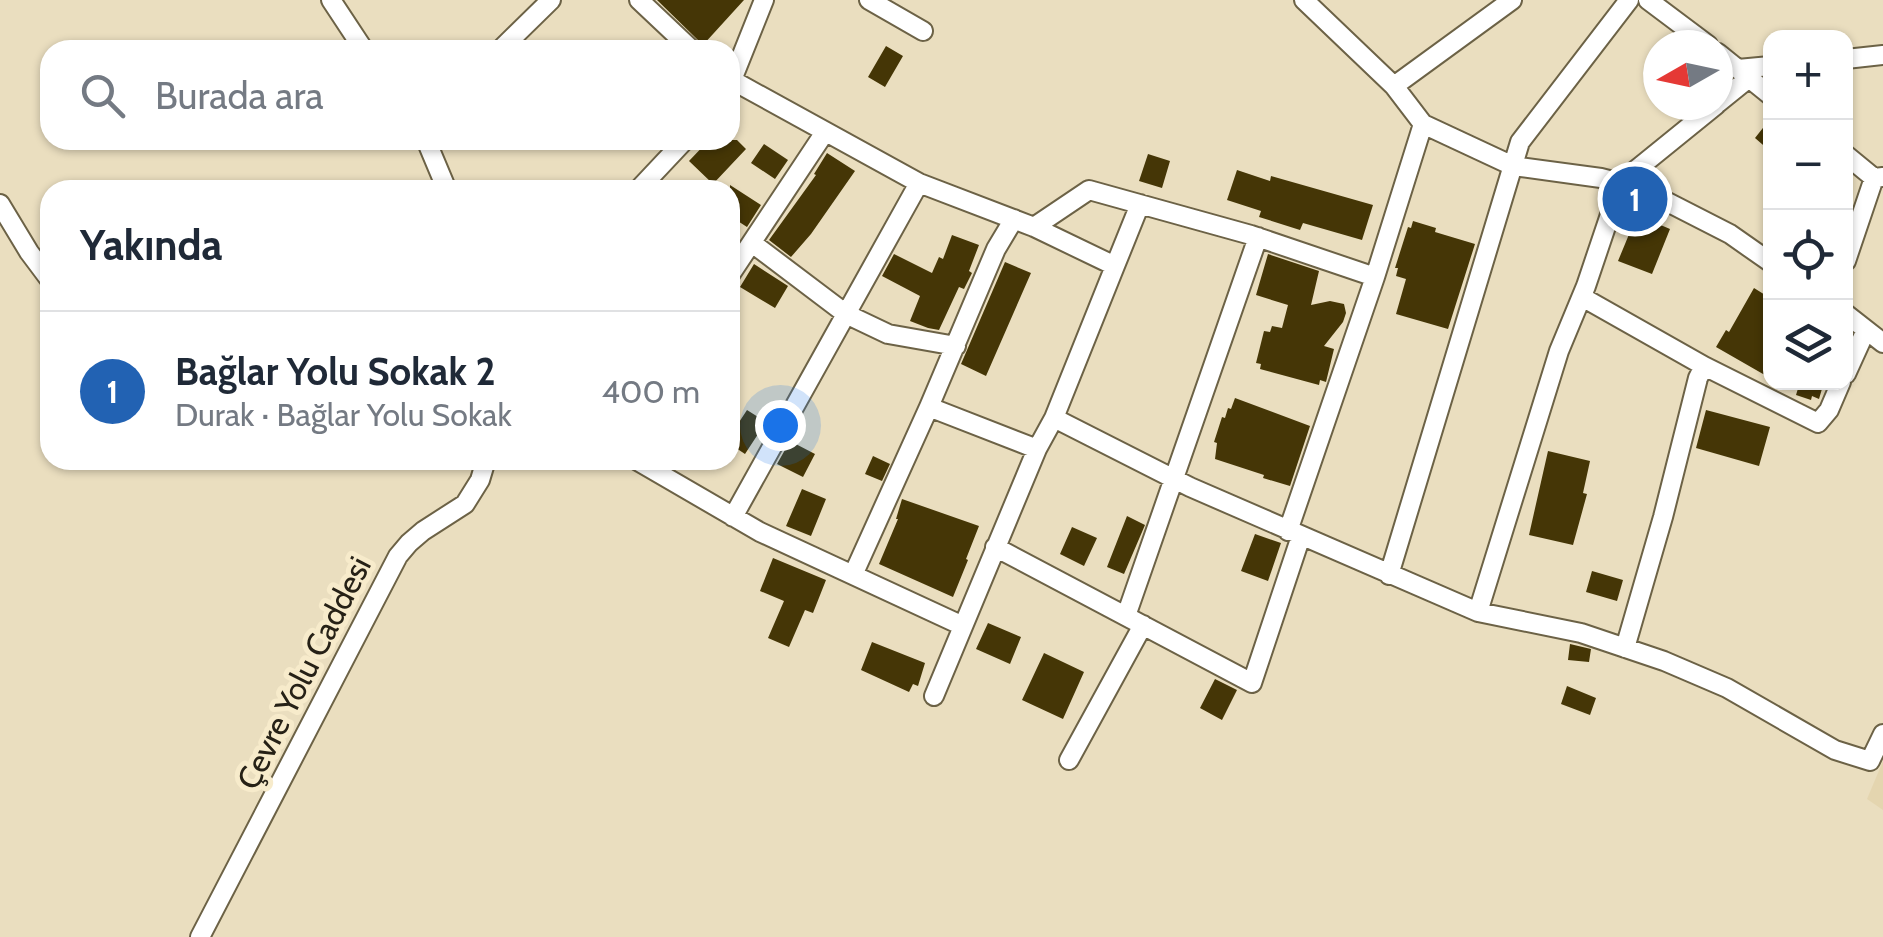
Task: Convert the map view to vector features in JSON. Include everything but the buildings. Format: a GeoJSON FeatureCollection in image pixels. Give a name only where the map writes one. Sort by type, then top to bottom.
{"type":"FeatureCollection","features":[{"type":"Feature","properties":{"kind":"street"},"geometry":{"type":"LineString","coordinates":[[331,0],[357,40]]}},
{"type":"Feature","properties":{"kind":"street"},"geometry":{"type":"LineString","coordinates":[[510,40],[551,0]]}},
{"type":"Feature","properties":{"kind":"street"},"geometry":{"type":"LineString","coordinates":[[639,0],[681,40]]}},
{"type":"Feature","properties":{"kind":"street"},"geometry":{"type":"LineString","coordinates":[[740,60],[764,0]]}},
{"type":"Feature","properties":{"kind":"street"},"geometry":{"type":"LineString","coordinates":[[869,0],[923,31]]}},
{"type":"Feature","properties":{"kind":"street"},"geometry":{"type":"LineString","coordinates":[[1304,0],[1394,86],[1423,124],[1513,166],[1640,188],[1730,234],[1763,257]]}},
{"type":"Feature","properties":{"kind":"street"},"geometry":{"type":"LineString","coordinates":[[1394,86],[1512,0]]}},
{"type":"Feature","properties":{"kind":"street"},"geometry":{"type":"LineString","coordinates":[[1390,575],[1520,142],[1628,0]]}},
{"type":"Feature","properties":{"kind":"street"},"geometry":{"type":"LineString","coordinates":[[1648,0],[1688,30]]}},
{"type":"Feature","properties":{"kind":"street"},"geometry":{"type":"LineString","coordinates":[[1853,58],[1883,55]]}},
{"type":"Feature","properties":{"kind":"street"},"geometry":{"type":"LineString","coordinates":[[1733,65],[1763,89]]}},
{"type":"Feature","properties":{"kind":"street"},"geometry":{"type":"LineString","coordinates":[[1733,86],[1744,74],[1763,68]]}},
{"type":"Feature","properties":{"kind":"street"},"geometry":{"type":"LineString","coordinates":[[740,87],[918,184],[1034,227],[1115,266]]}},
{"type":"Feature","properties":{"kind":"street"},"geometry":{"type":"LineString","coordinates":[[1478,612],[1560,352],[1622,182],[1698,120]]}},
{"type":"Feature","properties":{"kind":"street"},"geometry":{"type":"LineString","coordinates":[[995,547],[1252,684],[1423,124]]}},
{"type":"Feature","properties":{"kind":"street"},"geometry":{"type":"LineString","coordinates":[[740,260],[825,132]]}},
{"type":"Feature","properties":{"kind":"street"},"geometry":{"type":"LineString","coordinates":[[430,150],[443,180]]}},
{"type":"Feature","properties":{"kind":"street"},"geometry":{"type":"LineString","coordinates":[[647,180],[676,150]]}},
{"type":"Feature","properties":{"kind":"street"},"geometry":{"type":"LineString","coordinates":[[1853,160],[1879,177],[1853,243]]}},
{"type":"Feature","properties":{"kind":"street"},"geometry":{"type":"LineString","coordinates":[[733,517],[918,184]]}},
{"type":"Feature","properties":{"kind":"street"},"geometry":{"type":"LineString","coordinates":[[1034,227],[1089,190],[1258,238],[1375,277]]}},
{"type":"Feature","properties":{"kind":"street"},"geometry":{"type":"LineString","coordinates":[[0,204],[40,267]]}},
{"type":"Feature","properties":{"kind":"street"},"geometry":{"type":"LineString","coordinates":[[934,696],[1037,449],[1054,418],[1140,204]]}},
{"type":"Feature","properties":{"kind":"street"},"geometry":{"type":"LineString","coordinates":[[853,575],[996,250],[1014,219]]}},
{"type":"Feature","properties":{"kind":"street"},"geometry":{"type":"LineString","coordinates":[[1069,760],[1134,621],[1174,479],[1258,238]]}},
{"type":"Feature","properties":{"kind":"street"},"geometry":{"type":"LineString","coordinates":[[752,243],[846,314],[888,334],[956,346]]}},
{"type":"Feature","properties":{"kind":"street"},"geometry":{"type":"LineString","coordinates":[[1582,297],[1818,424],[1838,390]]}},
{"type":"Feature","properties":{"kind":"street"},"geometry":{"type":"LineString","coordinates":[[1853,320],[1883,343]]}},
{"type":"Feature","properties":{"kind":"street"},"geometry":{"type":"LineString","coordinates":[[1853,359],[1866,330]]}},
{"type":"Feature","properties":{"kind":"street"},"geometry":{"type":"LineString","coordinates":[[1625,648],[1704,366]]}},
{"type":"Feature","properties":{"kind":"street"},"geometry":{"type":"LineString","coordinates":[[929,407],[1037,449]]}},
{"type":"Feature","properties":{"kind":"street"},"geometry":{"type":"LineString","coordinates":[[1054,418],[1174,479],[1478,612],[1581,633],[1664,660],[1727,688],[1835,750],[1870,761],[1883,734]]}},
{"type":"Feature","properties":{"kind":"street","name":"Çevre Yolu Caddesi"},"geometry":{"type":"LineString","coordinates":[[200,937],[398,556],[409,542],[465,504],[483,470]]}},
{"type":"Feature","properties":{"kind":"street"},"geometry":{"type":"LineString","coordinates":[[653,470],[760,532],[962,626]]}},
{"type":"Feature","properties":{"kind":"shaded area"},"geometry":{"type":"Polygon","coordinates":[[[1883,761],[1883,810],[1867,799],[1883,761]]]}},
{"type":"Feature","properties":{"kind":"place","name":"Bağlar Yolu Sokak 2"},"geometry":{"type":"Point","coordinates":[1635,199]}}]}
